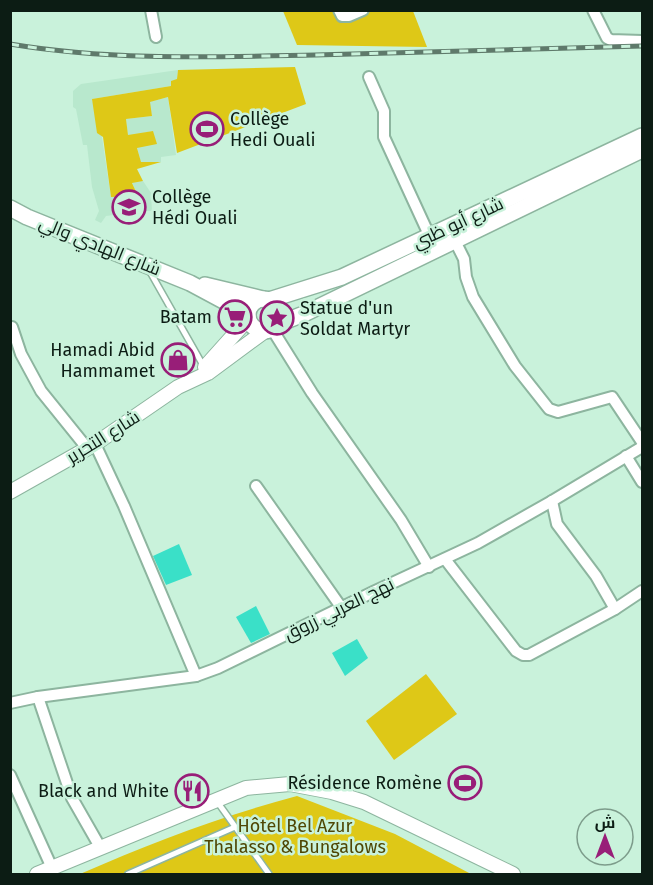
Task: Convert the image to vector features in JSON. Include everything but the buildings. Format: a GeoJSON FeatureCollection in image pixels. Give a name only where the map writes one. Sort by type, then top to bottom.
{"type":"FeatureCollection","features":[{"type":"Feature","properties":{"kind":"main road","name":"شارع أبو ظبي"},"geometry":{"type":"LineString","coordinates":[[271,328],[306,314],[455,240],[494,214],[642,136]]}},
{"type":"Feature","properties":{"kind":"main road","name":"شارع أبو ظبي"},"geometry":{"type":"LineString","coordinates":[[266,300],[342,278],[430,237],[494,214],[642,150]]}},
{"type":"Feature","properties":{"kind":"main road","name":"شارع الهادي والي"},"geometry":{"type":"LineString","coordinates":[[10,208],[190,283],[231,305],[248,318]]}},
{"type":"Feature","properties":{"kind":"main road","name":"شارع الهادي والي"},"geometry":{"type":"LineString","coordinates":[[190,283],[266,300]]}},
{"type":"Feature","properties":{"kind":"main road"},"geometry":{"type":"LineString","coordinates":[[266,300],[274,303],[279,314],[271,328],[254,328],[248,318],[252,305],[266,300]]}},
{"type":"Feature","properties":{"kind":"street"},"geometry":{"type":"LineString","coordinates":[[339,10],[345,17],[363,10]]}},
{"type":"Feature","properties":{"kind":"street"},"geometry":{"type":"LineString","coordinates":[[593,10],[610,40],[642,41]]}},
{"type":"Feature","properties":{"kind":"street"},"geometry":{"type":"LineString","coordinates":[[153,11],[156,38]]}},
{"type":"Feature","properties":{"kind":"street"},"geometry":{"type":"LineString","coordinates":[[369,77],[384,111],[384,136],[430,237]]}},
{"type":"Feature","properties":{"kind":"street"},"geometry":{"type":"LineString","coordinates":[[455,240],[464,260],[466,277],[473,297],[515,366],[549,409],[558,412],[612,397],[642,442]]}},
{"type":"Feature","properties":{"kind":"street","name":"شارع التحرير"},"geometry":{"type":"LineString","coordinates":[[206,371],[248,318]]}},
{"type":"Feature","properties":{"kind":"street"},"geometry":{"type":"LineString","coordinates":[[12,327],[21,354],[41,391],[91,446],[124,506],[196,676]]}},
{"type":"Feature","properties":{"kind":"street"},"geometry":{"type":"LineString","coordinates":[[271,328],[312,393],[401,520],[429,567]]}},
{"type":"Feature","properties":{"kind":"street","name":"شارع التحرير"},"geometry":{"type":"LineString","coordinates":[[10,492],[91,446],[271,328]]}},
{"type":"Feature","properties":{"kind":"street","name":"نهج العربي زروق"},"geometry":{"type":"LineString","coordinates":[[10,703],[196,676],[445,560],[552,501],[642,447]]}},
{"type":"Feature","properties":{"kind":"street"},"geometry":{"type":"LineString","coordinates":[[626,456],[642,482]]}},
{"type":"Feature","properties":{"kind":"street"},"geometry":{"type":"LineString","coordinates":[[256,486],[341,607]]}},
{"type":"Feature","properties":{"kind":"street"},"geometry":{"type":"LineString","coordinates":[[552,501],[557,525],[596,576],[615,609]]}},
{"type":"Feature","properties":{"kind":"street"},"geometry":{"type":"LineString","coordinates":[[445,560],[516,651],[523,655],[529,655],[615,609],[642,591]]}},
{"type":"Feature","properties":{"kind":"street"},"geometry":{"type":"LineString","coordinates":[[38,698],[72,798],[100,847]]}},
{"type":"Feature","properties":{"kind":"street"},"geometry":{"type":"LineString","coordinates":[[10,775],[56,871]]}},
{"type":"Feature","properties":{"kind":"street"},"geometry":{"type":"LineString","coordinates":[[38,874],[56,871],[100,847],[246,788],[290,784],[332,792],[364,802],[513,874]]}},
{"type":"Feature","properties":{"kind":"lane"},"geometry":{"type":"LineString","coordinates":[[147,266],[206,371]]}},
{"type":"Feature","properties":{"kind":"lane"},"geometry":{"type":"LineString","coordinates":[[215,800],[269,874]]}},
{"type":"Feature","properties":{"kind":"lane"},"geometry":{"type":"LineString","coordinates":[[128,874],[235,827]]}},
{"type":"Feature","properties":{"kind":"shaded area"},"geometry":{"type":"Polygon","coordinates":[[[178,70],[177,80],[171,86],[92,99],[102,137],[111,197],[137,196],[132,182],[143,181],[151,193],[152,211],[139,211],[139,216],[130,217],[129,213],[106,216],[101,223],[95,220],[99,211],[92,187],[87,145],[83,145],[76,109],[73,107],[73,91],[81,84],[178,70]]]}},
{"type":"Feature","properties":{"kind":"shaded area"},"geometry":{"type":"Polygon","coordinates":[[[168,97],[176,155],[161,157],[161,162],[141,163],[137,147],[153,131],[128,136],[126,119],[152,116],[149,102],[168,97]]]}},
{"type":"Feature","properties":{"kind":"shaded area","name":"Résidence Romène"},"geometry":{"type":"Polygon","coordinates":[[[456,775],[467,775],[474,786],[463,791],[455,785],[459,782],[453,779],[456,775]]]}},
{"type":"Feature","properties":{"kind":"green space"},"geometry":{"type":"Polygon","coordinates":[[[283,11],[413,11],[427,47],[297,45],[283,11]]]}},
{"type":"Feature","properties":{"kind":"green space","name":"Collège Hedi Ouali"},"geometry":{"type":"Polygon","coordinates":[[[295,67],[306,104],[177,153],[168,97],[150,102],[152,116],[126,119],[128,135],[153,131],[157,144],[137,148],[141,162],[161,162],[137,169],[143,181],[132,183],[138,196],[111,197],[103,137],[97,133],[92,99],[171,86],[171,81],[177,79],[178,70],[295,67]]]}},
{"type":"Feature","properties":{"kind":"green space"},"geometry":{"type":"Polygon","coordinates":[[[426,674],[457,714],[394,760],[366,721],[426,674]]]}},
{"type":"Feature","properties":{"kind":"green space","name":"Hôtel Bel Azur Thalasso & Bungalows"},"geometry":{"type":"Polygon","coordinates":[[[297,796],[395,834],[471,874],[80,874],[187,831],[297,796]]]}},
{"type":"Feature","properties":{"kind":"railway"},"geometry":{"type":"LineString","coordinates":[[10,44],[86,53],[201,57],[642,46]]}},
{"type":"Feature","properties":{"kind":"place","name":"Collège Hedi Ouali"},"geometry":{"type":"Point","coordinates":[207,129]}},
{"type":"Feature","properties":{"kind":"place","name":"Collège Hédi Ouali"},"geometry":{"type":"Point","coordinates":[129,207]}},
{"type":"Feature","properties":{"kind":"place","name":"Batam"},"geometry":{"type":"Point","coordinates":[235,317]}},
{"type":"Feature","properties":{"kind":"place","name":"Statue d'un Soldat Martyr"},"geometry":{"type":"Point","coordinates":[277,318]}},
{"type":"Feature","properties":{"kind":"place","name":"Hamadi Abid Hammamet"},"geometry":{"type":"Point","coordinates":[178,360]}},
{"type":"Feature","properties":{"kind":"place","name":"Résidence Romène"},"geometry":{"type":"Point","coordinates":[465,783]}},
{"type":"Feature","properties":{"kind":"place","name":"Black and White"},"geometry":{"type":"Point","coordinates":[192,791]}}]}
